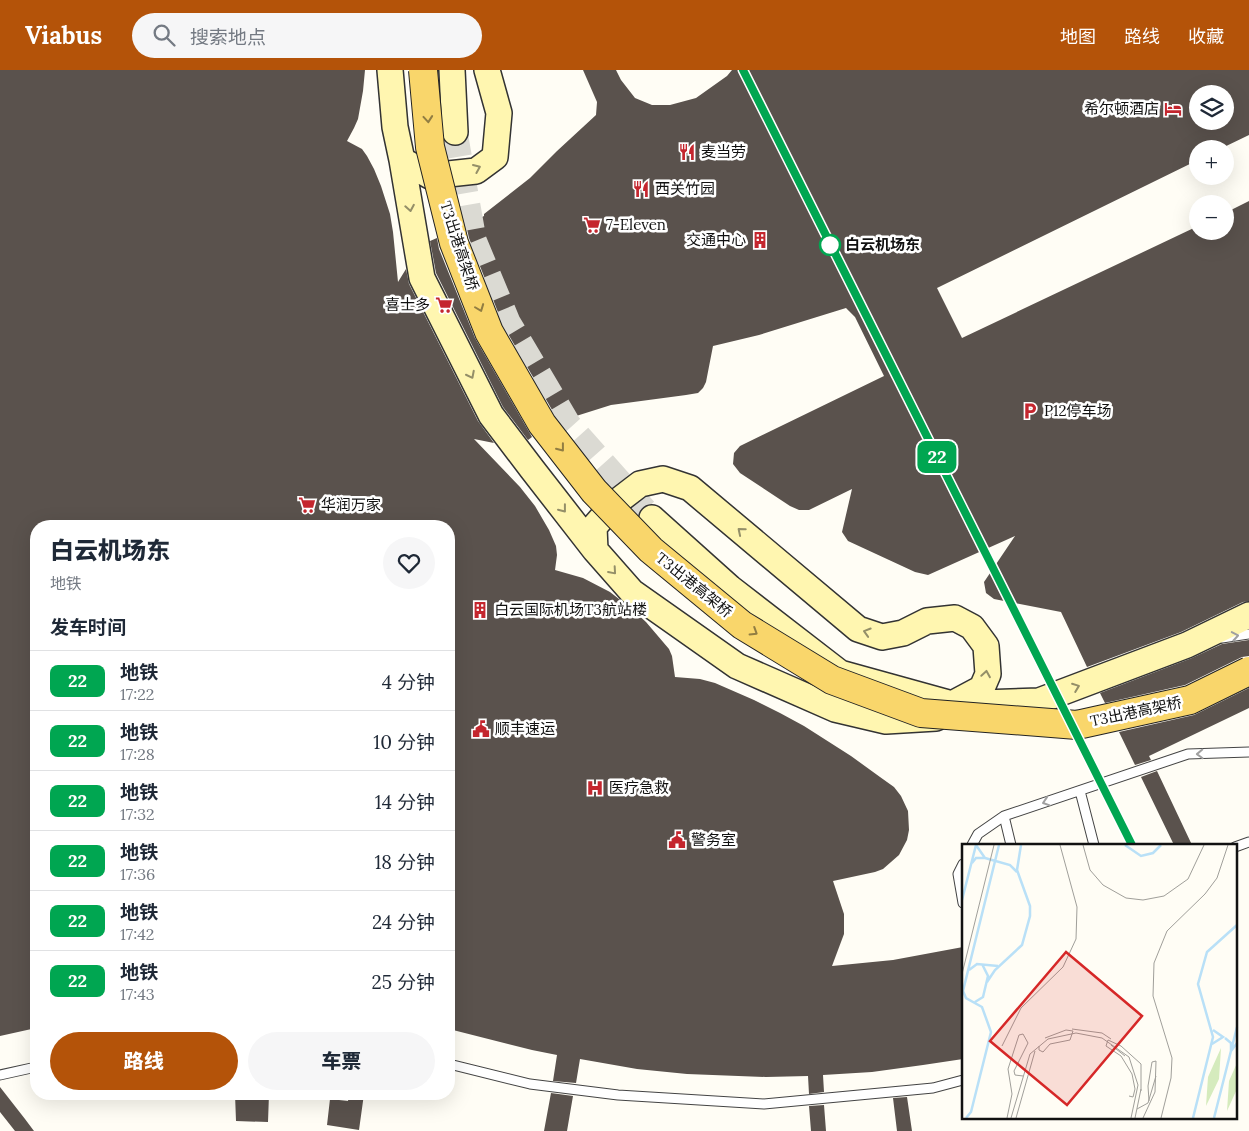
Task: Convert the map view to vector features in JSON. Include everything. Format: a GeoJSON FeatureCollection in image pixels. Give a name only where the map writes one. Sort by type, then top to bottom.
{"type":"FeatureCollection","features":[{"type":"Feature","properties":{"kind":"main road"},"geometry":{"type":"LineString","coordinates":[[390,70],[395,127],[422,278],[492,415],[595,550],[632,592],[737,666],[835,709],[886,721],[970,715],[1021,702]]}},
{"type":"Feature","properties":{"kind":"main road","name":"T3出港高架桥"},"geometry":{"type":"LineString","coordinates":[[423,70],[430,147],[454,243],[489,332],[542,424],[594,491],[650,550],[742,625],[832,680],[921,713],[1076,725],[1190,700],[1249,671]]}},
{"type":"Feature","properties":{"kind":"main road"},"geometry":{"type":"LineString","coordinates":[[452,70],[455,132]]}},
{"type":"Feature","properties":{"kind":"main road"},"geometry":{"type":"LineString","coordinates":[[402,160],[430,176],[476,170],[495,157],[499,112],[488,70]]}},
{"type":"Feature","properties":{"kind":"main road"},"geometry":{"type":"LineString","coordinates":[[595,550],[594,528],[614,504],[640,484],[662,479],[690,488],[858,629],[882,636],[904,633],[927,621],[955,618],[972,627],[986,646],[988,674],[982,688],[952,704]]}},
{"type":"Feature","properties":{"kind":"main road"},"geometry":{"type":"LineString","coordinates":[[652,518],[730,588],[840,673],[952,704],[1039,701],[1187,645],[1249,615]]}},
{"type":"Feature","properties":{"kind":"lane"},"geometry":{"type":"LineString","coordinates":[[1187,645],[1249,634]]}},
{"type":"Feature","properties":{"kind":"lane"},"geometry":{"type":"LineString","coordinates":[[973,844],[978,834],[1004,816],[1188,754],[1249,752]]}},
{"type":"Feature","properties":{"kind":"lane"},"geometry":{"type":"LineString","coordinates":[[1239,753],[1249,757]]}},
{"type":"Feature","properties":{"kind":"lane"},"geometry":{"type":"LineString","coordinates":[[1080,791],[1094,844]]}},
{"type":"Feature","properties":{"kind":"lane"},"geometry":{"type":"LineString","coordinates":[[1004,816],[1011,844]]}},
{"type":"Feature","properties":{"kind":"lane"},"geometry":{"type":"LineString","coordinates":[[1236,847],[1249,842]]}},
{"type":"Feature","properties":{"kind":"lane"},"geometry":{"type":"LineString","coordinates":[[962,866],[958,874],[962,897]]}},
{"type":"Feature","properties":{"kind":"lane"},"geometry":{"type":"LineString","coordinates":[[455,1065],[530,1084],[618,1095],[764,1104],[933,1088],[962,1080]]}},
{"type":"Feature","properties":{"kind":"lane"},"geometry":{"type":"LineString","coordinates":[[0,1075],[30,1068]]}},
{"type":"Feature","properties":{"kind":"building","name":"白云国际机场T3航站楼"},"geometry":{"type":"Polygon","coordinates":[[[0,70],[365,70],[358,119],[347,141],[362,149],[374,169],[381,186],[390,214],[398,282],[406,269],[409,284],[478,421],[494,443],[474,439],[520,487],[535,506],[556,546],[555,570],[583,578],[610,592],[633,610],[669,649],[675,677],[700,679],[715,683],[780,713],[851,756],[894,787],[901,796],[908,811],[909,830],[907,840],[899,855],[883,869],[833,881],[844,914],[844,934],[832,966],[893,960],[962,947],[962,1059],[872,1072],[823,1075],[824,1092],[809,1094],[808,1076],[766,1077],[687,1074],[637,1069],[580,1059],[576,1083],[553,1081],[557,1055],[455,1031],[455,520],[30,520],[30,1029],[0,1036],[0,70]]]}},
{"type":"Feature","properties":{"kind":"building"},"geometry":{"type":"Polygon","coordinates":[[[583,70],[616,70],[635,98],[652,105],[670,105],[696,98],[727,76],[732,70],[1249,70],[1249,135],[1234,142],[1234,140],[1189,140],[1189,164],[937,288],[962,338],[1189,230],[1189,240],[1234,240],[1234,208],[1249,201],[1249,601],[1243,602],[1181,632],[1087,667],[1061,612],[994,599],[986,593],[984,582],[1015,536],[928,575],[915,572],[848,541],[842,532],[852,489],[809,510],[799,510],[740,473],[733,464],[734,453],[740,446],[884,376],[855,317],[846,308],[759,335],[713,346],[706,382],[698,393],[611,405],[573,417],[561,423],[503,325],[469,238],[466,225],[484,216],[484,214],[530,178],[596,115],[597,102],[583,70]]]}},
{"type":"Feature","properties":{"kind":"building"},"geometry":{"type":"Polygon","coordinates":[[[437,238],[439,249],[475,338],[532,437],[528,440],[503,407],[436,273],[430,241],[437,238]]]}},
{"type":"Feature","properties":{"kind":"building"},"geometry":{"type":"Polygon","coordinates":[[[1249,640],[1249,656],[1242,657],[1185,685],[1105,703],[1100,693],[1192,658],[1222,644],[1249,640]]]}},
{"type":"Feature","properties":{"kind":"building"},"geometry":{"type":"Polygon","coordinates":[[[1249,688],[1249,708],[1149,756],[1151,760],[1135,765],[1119,732],[1194,715],[1249,688]]]}},
{"type":"Feature","properties":{"kind":"building"},"geometry":{"type":"Polygon","coordinates":[[[1157,771],[1192,844],[1174,844],[1141,777],[1157,771]]]}},
{"type":"Feature","properties":{"kind":"building"},"geometry":{"type":"Polygon","coordinates":[[[0,1087],[34,1131],[15,1131],[0,1112],[0,1087]]]}},
{"type":"Feature","properties":{"kind":"building"},"geometry":{"type":"Polygon","coordinates":[[[551,1093],[573,1096],[567,1131],[544,1131],[551,1093]]]}},
{"type":"Feature","properties":{"kind":"building"},"geometry":{"type":"Polygon","coordinates":[[[907,1097],[912,1131],[897,1131],[893,1098],[907,1097]]]}},
{"type":"Feature","properties":{"kind":"building"},"geometry":{"type":"Polygon","coordinates":[[[235,1100],[269,1100],[268,1122],[236,1121],[235,1100]]]}},
{"type":"Feature","properties":{"kind":"building"},"geometry":{"type":"Polygon","coordinates":[[[330,1100],[363,1100],[359,1130],[327,1125],[330,1100]]]}},
{"type":"Feature","properties":{"kind":"building"},"geometry":{"type":"Polygon","coordinates":[[[824,1105],[826,1131],[811,1131],[809,1106],[824,1105]]]}},
{"type":"Feature","properties":{"kind":"tunnel"},"geometry":{"type":"LineString","coordinates":[[455,132],[474,240],[508,322],[569,425],[652,518]]}},
{"type":"Feature","properties":{"kind":"metro line","name":"22"},"geometry":{"type":"LineString","coordinates":[[743,70],[1131,844]]}},
{"type":"Feature","properties":{"kind":"place","name":"希尔顿酒店"},"geometry":{"type":"Point","coordinates":[1173,109]}},
{"type":"Feature","properties":{"kind":"place","name":"麦当劳"},"geometry":{"type":"Point","coordinates":[687,152]}},
{"type":"Feature","properties":{"kind":"place","name":"西关竹园"},"geometry":{"type":"Point","coordinates":[641,189]}},
{"type":"Feature","properties":{"kind":"place","name":"7-Eleven"},"geometry":{"type":"Point","coordinates":[592,225]}},
{"type":"Feature","properties":{"kind":"place","name":"交通中心"},"geometry":{"type":"Point","coordinates":[760,240]}},
{"type":"Feature","properties":{"kind":"place","name":"白云机场东"},"geometry":{"type":"Point","coordinates":[830,245]}},
{"type":"Feature","properties":{"kind":"place","name":"喜士多"},"geometry":{"type":"Point","coordinates":[444,305]}},
{"type":"Feature","properties":{"kind":"place","name":"P12停车场"},"geometry":{"type":"Point","coordinates":[1030,411]}},
{"type":"Feature","properties":{"kind":"place","name":"华润万家"},"geometry":{"type":"Point","coordinates":[307,505]}},
{"type":"Feature","properties":{"kind":"place","name":"白云国际机场T3航站楼"},"geometry":{"type":"Point","coordinates":[480,610]}},
{"type":"Feature","properties":{"kind":"place","name":"顺丰速运"},"geometry":{"type":"Point","coordinates":[481,729]}},
{"type":"Feature","properties":{"kind":"place","name":"医疗急救"},"geometry":{"type":"Point","coordinates":[595,788]}},
{"type":"Feature","properties":{"kind":"place","name":"警务室"},"geometry":{"type":"Point","coordinates":[677,840]}}]}
